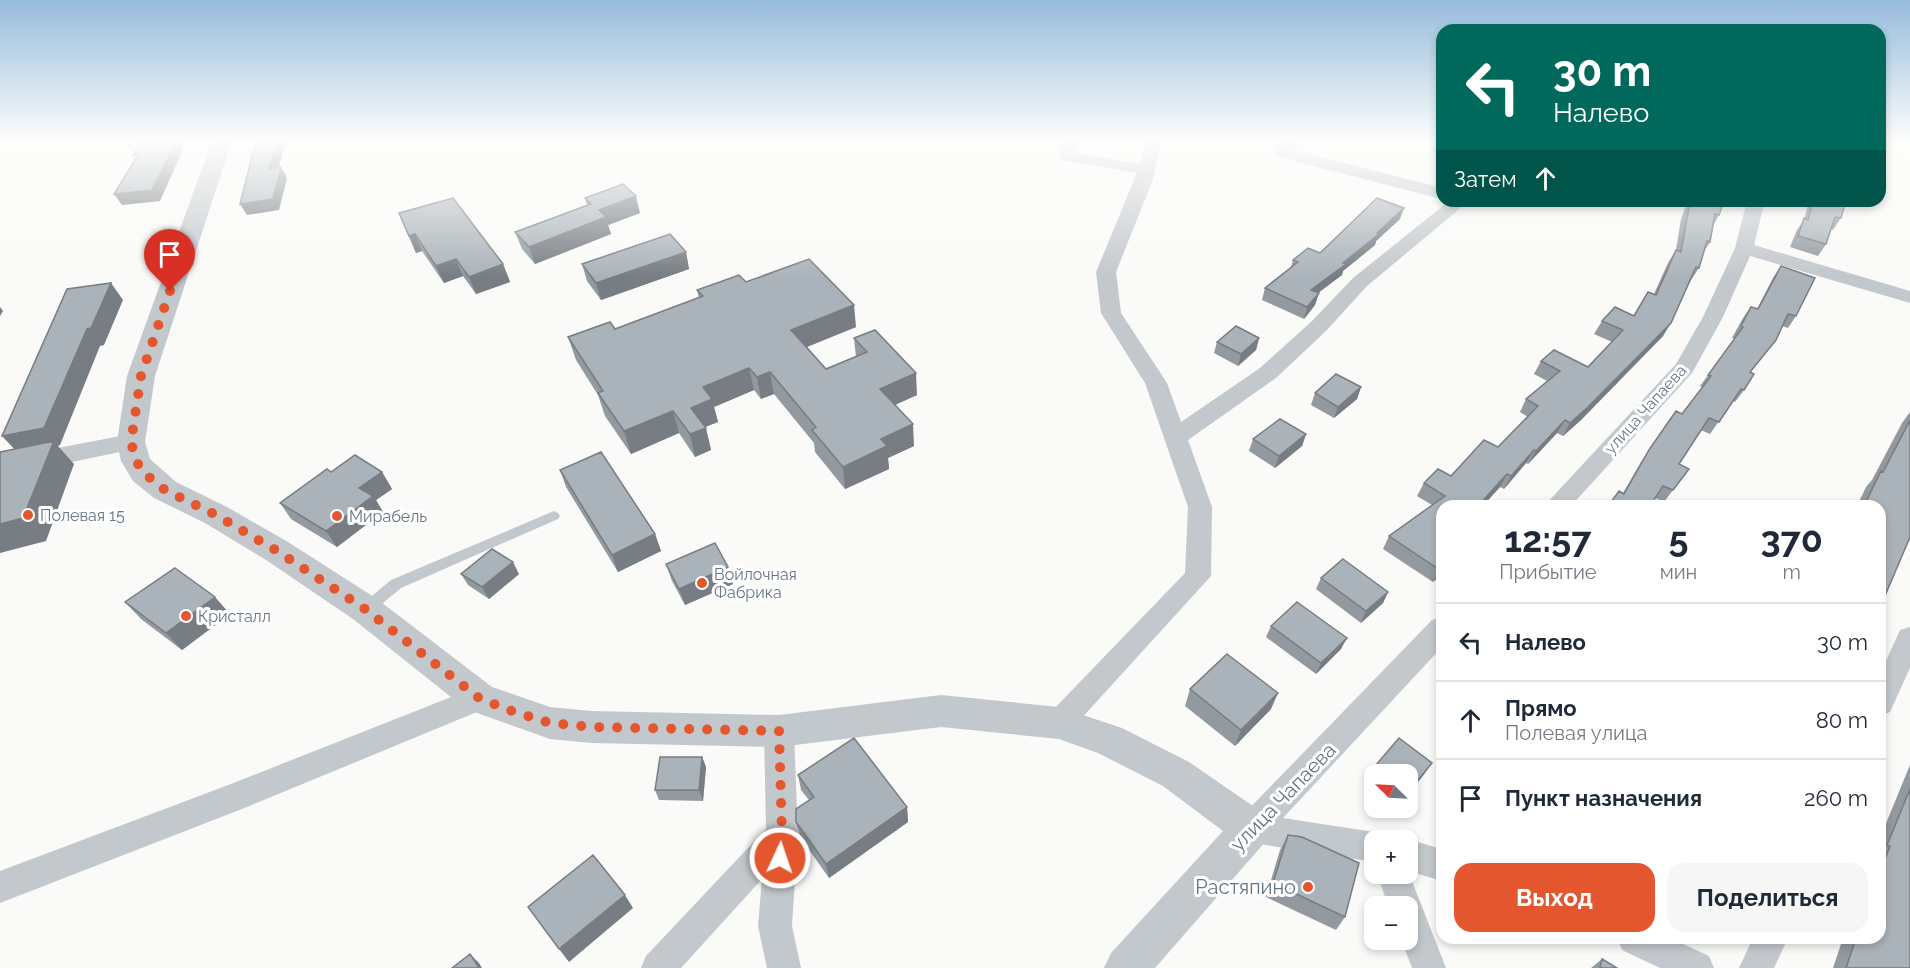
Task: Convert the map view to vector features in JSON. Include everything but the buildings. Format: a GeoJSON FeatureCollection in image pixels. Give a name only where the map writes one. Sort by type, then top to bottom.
{"type":"FeatureCollection","features":[{"type":"Feature","properties":{"kind":"street"},"geometry":{"type":"LineString","coordinates":[[206,186],[141,376],[131,442],[136,461],[144,473],[165,490],[216,515],[277,551],[365,609],[479,698],[550,723],[571,725],[779,731],[941,711],[1059,723],[1109,740],[1176,774],[1252,828],[1364,845]]}},
{"type":"Feature","properties":{"kind":"street"},"geometry":{"type":"LineString","coordinates":[[1059,723],[1198,576],[1200,507],[1156,383],[1111,313],[1106,272],[1140,186]]}},
{"type":"Feature","properties":{"kind":"street"},"geometry":{"type":"LineString","coordinates":[[1409,186],[1436,193]]}},
{"type":"Feature","properties":{"kind":"street"},"geometry":{"type":"LineString","coordinates":[[1175,437],[1268,373],[1319,326],[1360,282],[1453,207]]}},
{"type":"Feature","properties":{"kind":"street","name":"улица Чапаева"},"geometry":{"type":"LineString","coordinates":[[1562,500],[1684,368],[1713,317],[1744,248],[1754,207]]}},
{"type":"Feature","properties":{"kind":"street"},"geometry":{"type":"LineString","coordinates":[[1744,248],[1910,297]]}},
{"type":"Feature","properties":{"kind":"street"},"geometry":{"type":"LineString","coordinates":[[0,468],[131,442]]}},
{"type":"Feature","properties":{"kind":"street","name":"улица Чапаева"},"geometry":{"type":"LineString","coordinates":[[1126,968],[1252,828],[1436,634]]}},
{"type":"Feature","properties":{"kind":"street"},"geometry":{"type":"LineString","coordinates":[[1886,690],[1910,638]]}},
{"type":"Feature","properties":{"kind":"street"},"geometry":{"type":"LineString","coordinates":[[0,887],[236,796],[479,698]]}},
{"type":"Feature","properties":{"kind":"street"},"geometry":{"type":"LineString","coordinates":[[779,731],[782,835],[775,926],[784,968]]}},
{"type":"Feature","properties":{"kind":"street"},"geometry":{"type":"LineString","coordinates":[[658,968],[782,835]]}},
{"type":"Feature","properties":{"kind":"street"},"geometry":{"type":"LineString","coordinates":[[1418,858],[1436,863]]}},
{"type":"Feature","properties":{"kind":"street"},"geometry":{"type":"LineString","coordinates":[[1418,940],[1429,968]]}},
{"type":"Feature","properties":{"kind":"street"},"geometry":{"type":"LineString","coordinates":[[1647,944],[1697,968]]}},
{"type":"Feature","properties":{"kind":"street"},"geometry":{"type":"LineString","coordinates":[[1756,968],[1768,944]]}},
{"type":"Feature","properties":{"kind":"lane"},"geometry":{"type":"LineString","coordinates":[[365,609],[396,584],[554,516]]}},
{"type":"Feature","properties":{"kind":"place","name":"Полевая 15"},"geometry":{"type":"Point","coordinates":[28,515]}},
{"type":"Feature","properties":{"kind":"place","name":"Мирабель"},"geometry":{"type":"Point","coordinates":[337,516]}},
{"type":"Feature","properties":{"kind":"place","name":"Войлочная Фабрика"},"geometry":{"type":"Point","coordinates":[702,583]}},
{"type":"Feature","properties":{"kind":"place","name":"Кристалл"},"geometry":{"type":"Point","coordinates":[186,616]}},
{"type":"Feature","properties":{"kind":"place","name":"Растяпино"},"geometry":{"type":"Point","coordinates":[1308,887]}},
{"type":"Feature","properties":{"kind":"route"},"geometry":{"type":"LineString","coordinates":[[170,291],[141,376],[131,442],[136,461],[144,473],[165,490],[216,515],[277,551],[365,609],[479,698],[550,723],[592,727],[779,731],[782,835],[780,858]]}}]}
